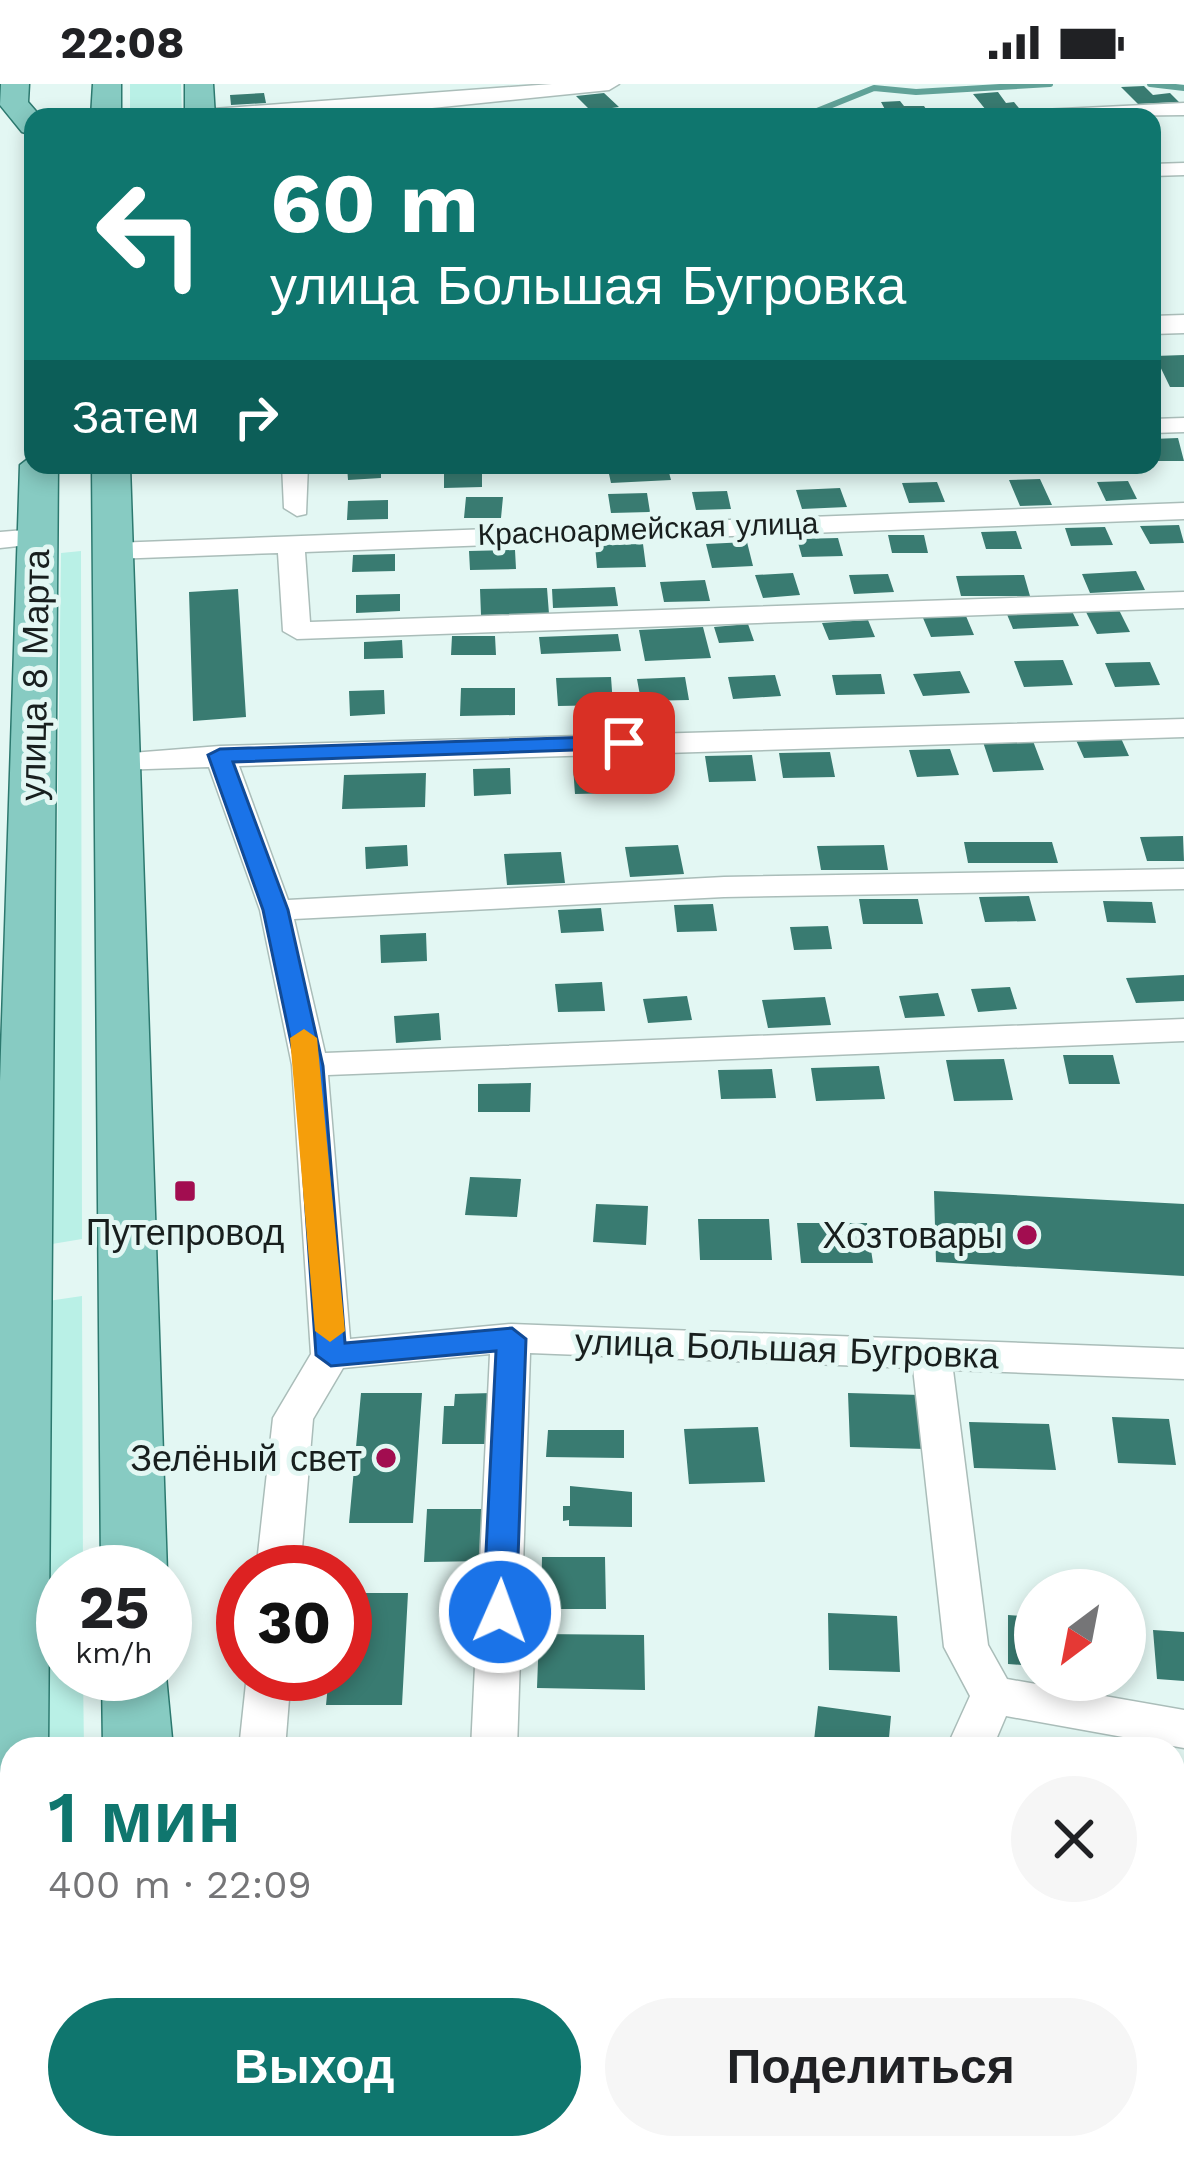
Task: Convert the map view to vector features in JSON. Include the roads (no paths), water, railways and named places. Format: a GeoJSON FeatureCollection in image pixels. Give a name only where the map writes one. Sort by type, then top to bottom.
{"type":"FeatureCollection","features":[{"type":"Feature","properties":{"kind":"main road"},"geometry":{"type":"LineString","coordinates":[[15,84],[13,103],[24,116]]}},
{"type":"Feature","properties":{"kind":"main road","name":"улица 8 Марта"},"geometry":{"type":"LineString","coordinates":[[13,1737],[8,1546],[18,539],[36,474]]}},
{"type":"Feature","properties":{"kind":"main road"},"geometry":{"type":"LineString","coordinates":[[111,474],[133,1545]]}},
{"type":"Feature","properties":{"kind":"main road"},"geometry":{"type":"LineString","coordinates":[[137,1701],[138,1737]]}},
{"type":"Feature","properties":{"kind":"street"},"geometry":{"type":"LineString","coordinates":[[366,108],[609,84]]}},
{"type":"Feature","properties":{"kind":"street"},"geometry":{"type":"LineString","coordinates":[[295,474],[297,508]]}},
{"type":"Feature","properties":{"kind":"street","name":"Красноармейская улица"},"geometry":{"type":"LineString","coordinates":[[113,551],[1184,511]]}},
{"type":"Feature","properties":{"kind":"street"},"geometry":{"type":"LineString","coordinates":[[291,541],[297,631],[1184,600]]}},
{"type":"Feature","properties":{"kind":"street"},"geometry":{"type":"LineString","coordinates":[[117,761],[1184,728]]}},
{"type":"Feature","properties":{"kind":"street"},"geometry":{"type":"LineString","coordinates":[[220,755],[276,910],[310,1066],[331,1355],[292,1418],[280,1545]]}},
{"type":"Feature","properties":{"kind":"street"},"geometry":{"type":"LineString","coordinates":[[276,910],[724,887],[1184,878]]}},
{"type":"Feature","properties":{"kind":"street"},"geometry":{"type":"LineString","coordinates":[[310,1066],[1184,1030]]}},
{"type":"Feature","properties":{"kind":"street"},"geometry":{"type":"LineString","coordinates":[[495,1737],[512,1339]]}},
{"type":"Feature","properties":{"kind":"street","name":"улица Большая Бугровка"},"geometry":{"type":"LineString","coordinates":[[331,1355],[512,1339],[1184,1364]]}},
{"type":"Feature","properties":{"kind":"street"},"geometry":{"type":"LineString","coordinates":[[931,1351],[966,1648],[993,1695]]}},
{"type":"Feature","properties":{"kind":"street"},"geometry":{"type":"LineString","coordinates":[[993,1695],[1184,1729]]}},
{"type":"Feature","properties":{"kind":"street"},"geometry":{"type":"LineString","coordinates":[[974,1737],[993,1695]]}},
{"type":"Feature","properties":{"kind":"street"},"geometry":{"type":"LineString","coordinates":[[263,1737],[266,1701]]}},
{"type":"Feature","properties":{"kind":"waterway"},"geometry":{"type":"LineString","coordinates":[[824,108],[874,88],[916,92],[1050,84]]}},
{"type":"Feature","properties":{"kind":"waterway"},"geometry":{"type":"LineString","coordinates":[[1150,84],[1184,88]]}},
{"type":"Feature","properties":{"kind":"place","name":"Путепровод"},"geometry":{"type":"Point","coordinates":[185,1191]}},
{"type":"Feature","properties":{"kind":"place","name":"Хозтовары"},"geometry":{"type":"Point","coordinates":[1027,1235]}},
{"type":"Feature","properties":{"kind":"place","name":"Зелёный свет"},"geometry":{"type":"Point","coordinates":[386,1458]}}]}
